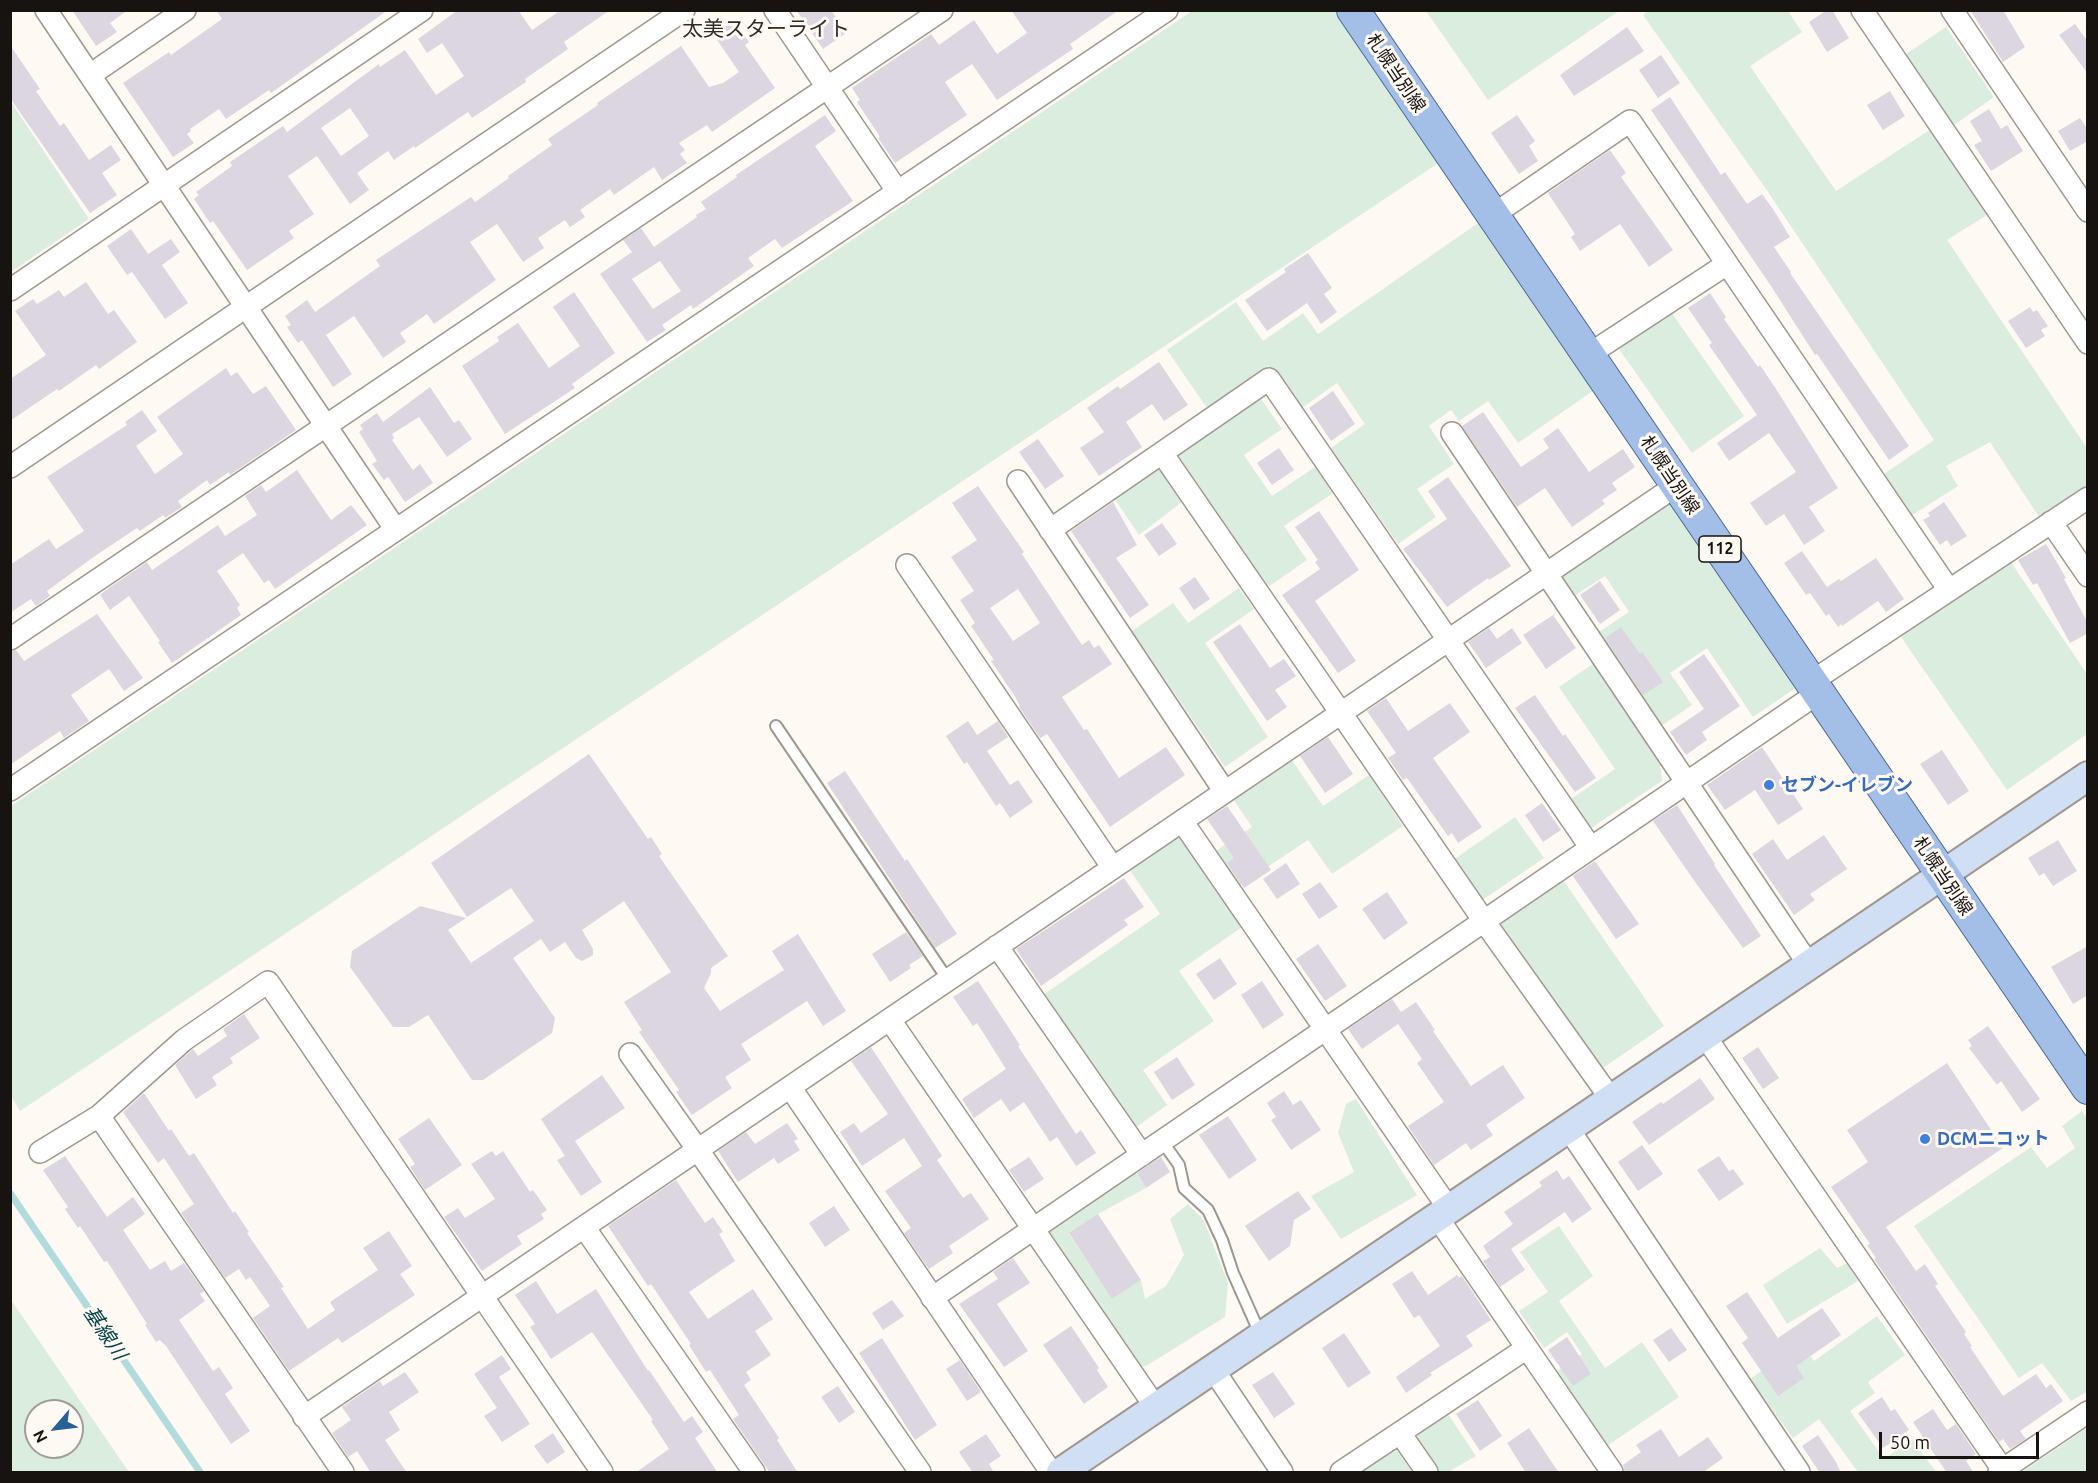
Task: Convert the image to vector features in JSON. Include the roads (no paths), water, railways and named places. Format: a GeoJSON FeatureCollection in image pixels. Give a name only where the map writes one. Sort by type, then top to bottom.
{"type":"FeatureCollection","features":[{"type":"Feature","properties":{"kind":"main road","name":"札幌当別線"},"geometry":{"type":"LineString","coordinates":[[1353,10],[2088,1088]]}},
{"type":"Feature","properties":{"kind":"street"},"geometry":{"type":"LineString","coordinates":[[46,10],[396,530]]}},
{"type":"Feature","properties":{"kind":"street"},"geometry":{"type":"LineString","coordinates":[[90,75],[185,10]]}},
{"type":"Feature","properties":{"kind":"street"},"geometry":{"type":"LineString","coordinates":[[10,290],[422,10]]}},
{"type":"Feature","properties":{"kind":"street"},"geometry":{"type":"LineString","coordinates":[[10,467],[684,10]]}},
{"type":"Feature","properties":{"kind":"street"},"geometry":{"type":"LineString","coordinates":[[775,10],[898,192]]}},
{"type":"Feature","properties":{"kind":"street"},"geometry":{"type":"LineString","coordinates":[[10,639],[942,10]]}},
{"type":"Feature","properties":{"kind":"street"},"geometry":{"type":"LineString","coordinates":[[10,790],[1167,10]]}},
{"type":"Feature","properties":{"kind":"street"},"geometry":{"type":"LineString","coordinates":[[1862,10],[2088,343]]}},
{"type":"Feature","properties":{"kind":"street"},"geometry":{"type":"LineString","coordinates":[[1952,10],[2088,211]]}},
{"type":"Feature","properties":{"kind":"street"},"geometry":{"type":"LineString","coordinates":[[1493,215],[1630,121],[1949,590]]}},
{"type":"Feature","properties":{"kind":"street"},"geometry":{"type":"LineString","coordinates":[[1588,355],[1727,264]]}},
{"type":"Feature","properties":{"kind":"street"},"geometry":{"type":"LineString","coordinates":[[1050,530],[1269,379],[1591,848]]}},
{"type":"Feature","properties":{"kind":"street"},"geometry":{"type":"LineString","coordinates":[[1452,433],[1809,965]]}},
{"type":"Feature","properties":{"kind":"street"},"geometry":{"type":"LineString","coordinates":[[1162,453],[1484,921],[1611,1099]]}},
{"type":"Feature","properties":{"kind":"street"},"geometry":{"type":"LineString","coordinates":[[1018,481],[1225,792]]}},
{"type":"Feature","properties":{"kind":"street"},"geometry":{"type":"LineString","coordinates":[[304,1417],[1677,485]]}},
{"type":"Feature","properties":{"kind":"street"},"geometry":{"type":"LineString","coordinates":[[932,1298],[1687,782],[1949,590],[2088,498]]}},
{"type":"Feature","properties":{"kind":"street"},"geometry":{"type":"LineString","coordinates":[[2051,522],[2088,576]]}},
{"type":"Feature","properties":{"kind":"street"},"geometry":{"type":"LineString","coordinates":[[908,565],[1113,868]]}},
{"type":"Feature","properties":{"kind":"street"},"geometry":{"type":"LineString","coordinates":[[1061,1473],[2088,776]]}},
{"type":"Feature","properties":{"kind":"street"},"geometry":{"type":"LineString","coordinates":[[1182,821],[1324,1030],[1443,1213],[1527,1348],[1612,1473]]}},
{"type":"Feature","properties":{"kind":"street"},"geometry":{"type":"LineString","coordinates":[[998,946],[1142,1155]]}},
{"type":"Feature","properties":{"kind":"street"},"geometry":{"type":"LineString","coordinates":[[40,1152],[99,1116],[184,1040],[268,982],[602,1473]]}},
{"type":"Feature","properties":{"kind":"street"},"geometry":{"type":"LineString","coordinates":[[890,1020],[1156,1408]]}},
{"type":"Feature","properties":{"kind":"street"},"geometry":{"type":"LineString","coordinates":[[1705,1036],[2001,1471],[2088,1412]]}},
{"type":"Feature","properties":{"kind":"street"},"geometry":{"type":"LineString","coordinates":[[630,1054],[920,1473]]}},
{"type":"Feature","properties":{"kind":"street"},"geometry":{"type":"LineString","coordinates":[[790,1087],[1051,1473]]}},
{"type":"Feature","properties":{"kind":"street"},"geometry":{"type":"LineString","coordinates":[[99,1116],[343,1473]]}},
{"type":"Feature","properties":{"kind":"street"},"geometry":{"type":"LineString","coordinates":[[1568,1128],[1799,1473]]}},
{"type":"Feature","properties":{"kind":"street"},"geometry":{"type":"LineString","coordinates":[[584,1227],[754,1473]]}},
{"type":"Feature","properties":{"kind":"street"},"geometry":{"type":"LineString","coordinates":[[1341,1473],[1527,1348]]}},
{"type":"Feature","properties":{"kind":"street"},"geometry":{"type":"LineString","coordinates":[[1213,1370],[1282,1473]]}},
{"type":"Feature","properties":{"kind":"street"},"geometry":{"type":"LineString","coordinates":[[1400,1433],[1427,1473]]}},
{"type":"Feature","properties":{"kind":"lane"},"geometry":{"type":"LineString","coordinates":[[776,726],[948,980]]}},
{"type":"Feature","properties":{"kind":"lane"},"geometry":{"type":"LineString","coordinates":[[1162,1141],[1179,1165],[1184,1188],[1208,1210],[1222,1240],[1233,1274],[1262,1336]]}},
{"type":"Feature","properties":{"kind":"waterway","name":"基線川"},"geometry":{"type":"LineString","coordinates":[[10,1193],[200,1472]]}},
{"type":"Feature","properties":{"kind":"place","name":"セブン-イレブン"},"geometry":{"type":"Point","coordinates":[1769,785]}},
{"type":"Feature","properties":{"kind":"place","name":"DCMニコット"},"geometry":{"type":"Point","coordinates":[1925,1139]}},
{"type":"Feature","properties":{"kind":"district","name":"太美スターライト"},"geometry":{"type":"Point","coordinates":[766,29]}}]}
